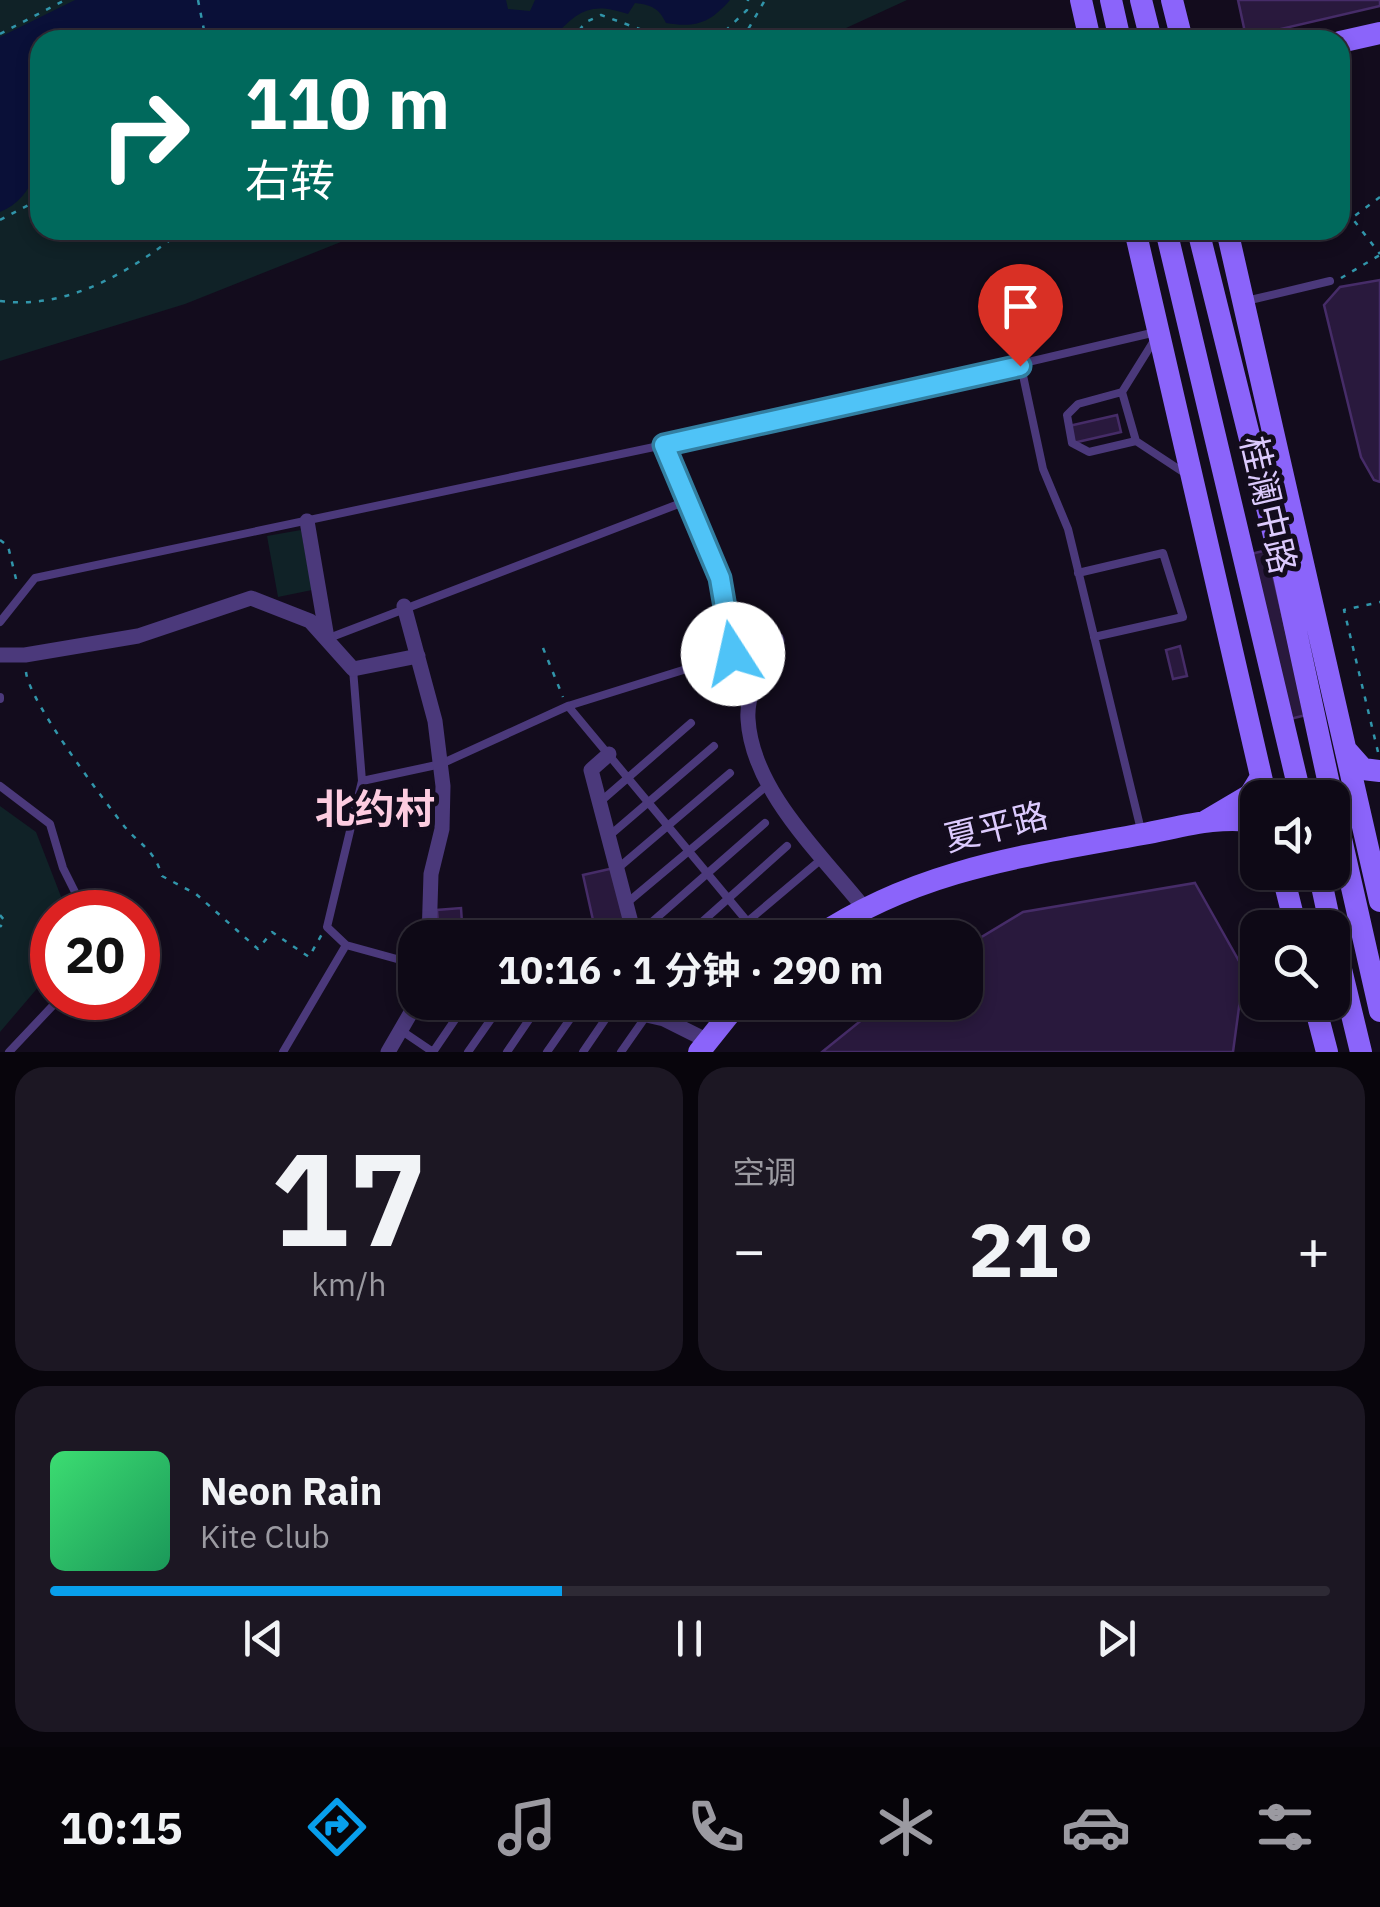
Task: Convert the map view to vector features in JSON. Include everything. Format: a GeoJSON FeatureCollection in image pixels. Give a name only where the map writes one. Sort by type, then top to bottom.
{"type":"FeatureCollection","features":[{"type":"Feature","properties":{"kind":"main road"},"geometry":{"type":"LineString","coordinates":[[1080,0],[1088,30]]}},
{"type":"Feature","properties":{"kind":"main road"},"geometry":{"type":"LineString","coordinates":[[1111,0],[1118,30]]}},
{"type":"Feature","properties":{"kind":"main road"},"geometry":{"type":"LineString","coordinates":[[1141,0],[1148,30]]}},
{"type":"Feature","properties":{"kind":"main road"},"geometry":{"type":"LineString","coordinates":[[1172,0],[1180,30]]}},
{"type":"Feature","properties":{"kind":"main road"},"geometry":{"type":"LineString","coordinates":[[1350,40],[1380,33]]}},
{"type":"Feature","properties":{"kind":"main road"},"geometry":{"type":"LineString","coordinates":[[1138,240],[1262,780]]}},
{"type":"Feature","properties":{"kind":"main road","name":"桂澜中路"},"geometry":{"type":"LineString","coordinates":[[1168,240],[1297,780]]}},
{"type":"Feature","properties":{"kind":"main road","name":"桂澜中路"},"geometry":{"type":"LineString","coordinates":[[1200,240],[1284,576],[1328,780]]}},
{"type":"Feature","properties":{"kind":"main road"},"geometry":{"type":"LineString","coordinates":[[1229,240],[1378,883]]}},
{"type":"Feature","properties":{"kind":"main road"},"geometry":{"type":"LineString","coordinates":[[1284,576],[1329,677]]}},
{"type":"Feature","properties":{"kind":"main road"},"geometry":{"type":"LineString","coordinates":[[1241,684],[1250,582]]}},
{"type":"Feature","properties":{"kind":"main road"},"geometry":{"type":"LineString","coordinates":[[1345,747],[1364,769],[1380,772]]}},
{"type":"Feature","properties":{"kind":"main road","name":"夏平路"},"geometry":{"type":"LineString","coordinates":[[1206,821],[1240,801]]}},
{"type":"Feature","properties":{"kind":"main road","name":"夏平路"},"geometry":{"type":"LineString","coordinates":[[844,920],[936,878],[993,862],[1206,821],[1240,822]]}},
{"type":"Feature","properties":{"kind":"main road","name":"桂澜中路"},"geometry":{"type":"LineString","coordinates":[[1350,878],[1380,1011]]}},
{"type":"Feature","properties":{"kind":"main road"},"geometry":{"type":"LineString","coordinates":[[1350,1006],[1361,1052]]}},
{"type":"Feature","properties":{"kind":"main road"},"geometry":{"type":"LineString","coordinates":[[704,1047],[726,1020]]}},
{"type":"Feature","properties":{"kind":"main road"},"geometry":{"type":"LineString","coordinates":[[1319,1020],[1327,1052]]}},
{"type":"Feature","properties":{"kind":"street"},"geometry":{"type":"LineString","coordinates":[[307,521],[328,638]]}},
{"type":"Feature","properties":{"kind":"street"},"geometry":{"type":"LineString","coordinates":[[0,656],[25,656],[138,636],[251,598],[288,609],[310,621],[328,638],[341,660],[354,669],[418,656]]}},
{"type":"Feature","properties":{"kind":"street"},"geometry":{"type":"LineString","coordinates":[[404,606],[440,764],[442,829],[431,874],[430,920]]}},
{"type":"Feature","properties":{"kind":"street"},"geometry":{"type":"LineString","coordinates":[[777,640],[751,692],[748,720],[770,783],[864,908]]}},
{"type":"Feature","properties":{"kind":"street"},"geometry":{"type":"LineString","coordinates":[[608,754],[591,770],[630,920]]}},
{"type":"Feature","properties":{"kind":"street"},"geometry":{"type":"LineString","coordinates":[[388,1052],[407,1020]]}},
{"type":"Feature","properties":{"kind":"street"},"geometry":{"type":"LineString","coordinates":[[667,1020],[704,1047]]}},
{"type":"Feature","properties":{"kind":"lane"},"geometry":{"type":"LineString","coordinates":[[1243,301],[1330,281]]}},
{"type":"Feature","properties":{"kind":"lane"},"geometry":{"type":"LineString","coordinates":[[0,622],[35,578],[664,445],[1020,366],[1160,330]]}},
{"type":"Feature","properties":{"kind":"lane"},"geometry":{"type":"LineString","coordinates":[[1136,441],[1089,452],[1072,443],[1067,416],[1078,404],[1122,392],[1160,330]]}},
{"type":"Feature","properties":{"kind":"lane"},"geometry":{"type":"LineString","coordinates":[[1020,366],[1043,468],[1068,529],[1142,834]]}},
{"type":"Feature","properties":{"kind":"lane"},"geometry":{"type":"LineString","coordinates":[[1122,392],[1136,441],[1194,478]]}},
{"type":"Feature","properties":{"kind":"lane"},"geometry":{"type":"LineString","coordinates":[[664,445],[720,578],[733,654]]}},
{"type":"Feature","properties":{"kind":"lane"},"geometry":{"type":"LineString","coordinates":[[328,638],[688,500]]}},
{"type":"Feature","properties":{"kind":"lane"},"geometry":{"type":"LineString","coordinates":[[1078,574],[1163,553],[1183,617],[1094,637]]}},
{"type":"Feature","properties":{"kind":"lane"},"geometry":{"type":"LineString","coordinates":[[362,781],[440,764],[568,706],[777,640]]}},
{"type":"Feature","properties":{"kind":"lane"},"geometry":{"type":"LineString","coordinates":[[354,669],[362,781],[327,926],[346,945],[398,959]]}},
{"type":"Feature","properties":{"kind":"lane"},"geometry":{"type":"LineString","coordinates":[[568,706],[747,920]]}},
{"type":"Feature","properties":{"kind":"lane"},"geometry":{"type":"LineString","coordinates":[[600,802],[691,723]]}},
{"type":"Feature","properties":{"kind":"lane"},"geometry":{"type":"LineString","coordinates":[[609,836],[714,746]]}},
{"type":"Feature","properties":{"kind":"lane"},"geometry":{"type":"LineString","coordinates":[[617,869],[730,772]]}},
{"type":"Feature","properties":{"kind":"lane"},"geometry":{"type":"LineString","coordinates":[[626,904],[770,783]]}},
{"type":"Feature","properties":{"kind":"lane"},"geometry":{"type":"LineString","coordinates":[[0,786],[50,824],[63,868],[74,890]]}},
{"type":"Feature","properties":{"kind":"lane"},"geometry":{"type":"LineString","coordinates":[[655,920],[765,823]]}},
{"type":"Feature","properties":{"kind":"lane"},"geometry":{"type":"LineString","coordinates":[[704,920],[787,846]]}},
{"type":"Feature","properties":{"kind":"lane"},"geometry":{"type":"LineString","coordinates":[[749,920],[824,858]]}},
{"type":"Feature","properties":{"kind":"lane"},"geometry":{"type":"LineString","coordinates":[[283,1052],[346,945]]}},
{"type":"Feature","properties":{"kind":"lane"},"geometry":{"type":"LineString","coordinates":[[9,1052],[39,1020]]}},
{"type":"Feature","properties":{"kind":"lane"},"geometry":{"type":"LineString","coordinates":[[402,1030],[433,1052],[455,1020]]}},
{"type":"Feature","properties":{"kind":"lane"},"geometry":{"type":"LineString","coordinates":[[468,1052],[490,1020]]}},
{"type":"Feature","properties":{"kind":"lane"},"geometry":{"type":"LineString","coordinates":[[507,1052],[529,1020]]}},
{"type":"Feature","properties":{"kind":"lane"},"geometry":{"type":"LineString","coordinates":[[547,1052],[572,1020]]}},
{"type":"Feature","properties":{"kind":"lane"},"geometry":{"type":"LineString","coordinates":[[582,1052],[605,1020]]}},
{"type":"Feature","properties":{"kind":"lane"},"geometry":{"type":"LineString","coordinates":[[621,1052],[636,1020]]}},
{"type":"Feature","properties":{"kind":"path"},"geometry":{"type":"LineString","coordinates":[[0,34],[65,0]]}},
{"type":"Feature","properties":{"kind":"path"},"geometry":{"type":"LineString","coordinates":[[198,0],[204,30]]}},
{"type":"Feature","properties":{"kind":"path"},"geometry":{"type":"LineString","coordinates":[[731,30],[747,10],[748,0]]}},
{"type":"Feature","properties":{"kind":"path"},"geometry":{"type":"LineString","coordinates":[[748,30],[765,0]]}},
{"type":"Feature","properties":{"kind":"path"},"geometry":{"type":"LineString","coordinates":[[580,30],[586,22],[602,15],[643,30]]}},
{"type":"Feature","properties":{"kind":"path"},"geometry":{"type":"LineString","coordinates":[[1330,281],[1380,254],[1352,218],[1380,197]]}},
{"type":"Feature","properties":{"kind":"path"},"geometry":{"type":"LineString","coordinates":[[0,220],[30,204]]}},
{"type":"Feature","properties":{"kind":"path"},"geometry":{"type":"LineString","coordinates":[[0,301],[59,300],[136,266],[169,240]]}},
{"type":"Feature","properties":{"kind":"path"},"geometry":{"type":"LineString","coordinates":[[0,540],[8,546],[20,597]]}},
{"type":"Feature","properties":{"kind":"path"},"geometry":{"type":"LineString","coordinates":[[1379,756],[1344,610],[1380,602]]}},
{"type":"Feature","properties":{"kind":"path"},"geometry":{"type":"LineString","coordinates":[[543,648],[554,683],[568,706]]}},
{"type":"Feature","properties":{"kind":"path"},"geometry":{"type":"LineString","coordinates":[[25,656],[26,679],[38,702],[124,826],[155,854],[162,876],[196,894],[258,949],[272,932],[309,957],[327,926]]}},
{"type":"Feature","properties":{"kind":"path"},"geometry":{"type":"LineString","coordinates":[[0,915],[5,922],[0,927]]}},
{"type":"Feature","properties":{"kind":"green space"},"geometry":{"type":"Polygon","coordinates":[[[0,0],[907,0],[842,30],[30,30],[30,240],[346,240],[185,304],[0,361],[0,0]]]}},
{"type":"Feature","properties":{"kind":"green space"},"geometry":{"type":"Polygon","coordinates":[[[301,530],[312,590],[278,597],[267,536],[301,530]]]}},
{"type":"Feature","properties":{"kind":"green space"},"geometry":{"type":"Polygon","coordinates":[[[0,806],[36,832],[58,890],[30,890],[30,997],[0,1032],[0,806]]]}},
{"type":"Feature","properties":{"kind":"shaded area"},"geometry":{"type":"Polygon","coordinates":[[[75,0],[506,0],[508,9],[530,11],[535,0],[730,0],[709,19],[686,25],[666,23],[650,6],[635,3],[628,14],[604,8],[585,11],[561,30],[30,30],[30,184],[19,200],[0,212],[0,37],[75,0]]]}},
{"type":"Feature","properties":{"kind":"building"},"geometry":{"type":"Polygon","coordinates":[[[1238,0],[1380,0],[1380,6],[1276,30],[1244,30],[1238,0]]]}},
{"type":"Feature","properties":{"kind":"building"},"geometry":{"type":"Polygon","coordinates":[[[1380,280],[1380,482],[1374,480],[1361,457],[1324,305],[1340,287],[1380,280]]]}},
{"type":"Feature","properties":{"kind":"building"},"geometry":{"type":"Polygon","coordinates":[[[1117,415],[1121,432],[1073,443],[1069,426],[1117,415]]]}},
{"type":"Feature","properties":{"kind":"building"},"geometry":{"type":"Polygon","coordinates":[[[1267,550],[1306,715],[1274,723],[1235,558],[1267,550]]]}},
{"type":"Feature","properties":{"kind":"building"},"geometry":{"type":"Polygon","coordinates":[[[1180,646],[1187,676],[1173,679],[1166,650],[1180,646]]]}},
{"type":"Feature","properties":{"kind":"building"},"geometry":{"type":"Polygon","coordinates":[[[614,868],[625,920],[593,920],[583,875],[614,868]]]}},
{"type":"Feature","properties":{"kind":"building"},"geometry":{"type":"Polygon","coordinates":[[[1195,883],[1240,963],[1233,1052],[822,1052],[862,1020],[983,1020],[983,936],[1023,912],[1195,883]]]}},
{"type":"Feature","properties":{"kind":"building"},"geometry":{"type":"Polygon","coordinates":[[[461,908],[462,920],[438,920],[437,910],[461,908]]]}},
{"type":"Feature","properties":{"kind":"district","name":"北约村"},"geometry":{"type":"Point","coordinates":[375,809]}},
{"type":"Feature","properties":{"kind":"route"},"geometry":{"type":"LineString","coordinates":[[733,654],[720,578],[664,445],[1020,366]]}}]}
